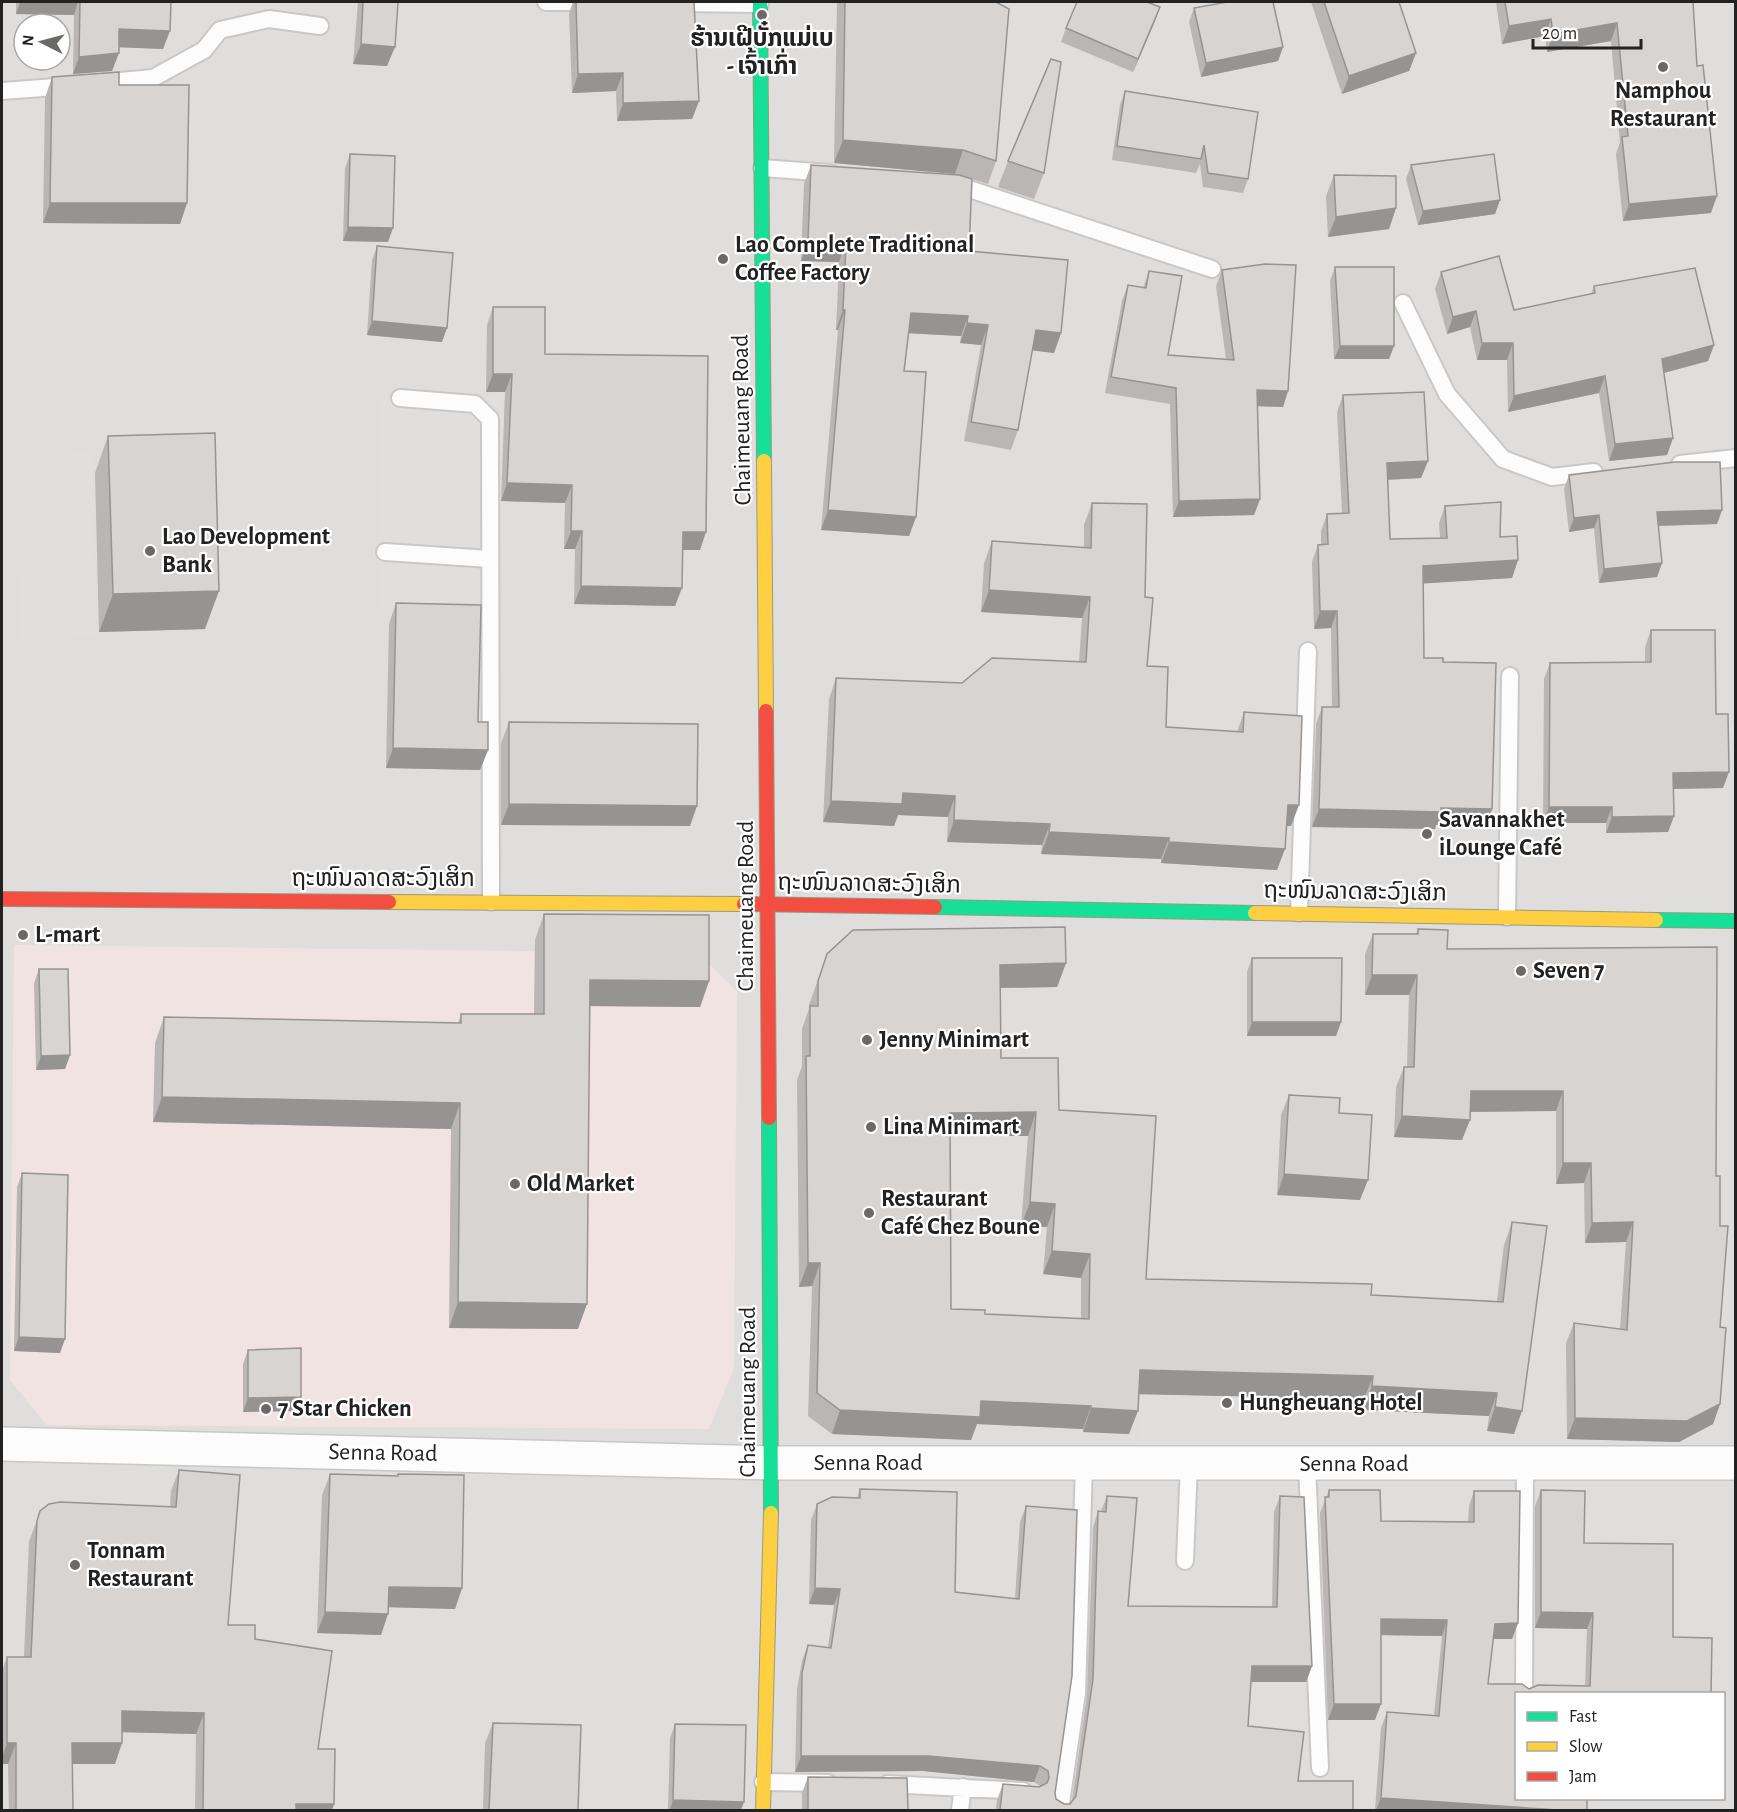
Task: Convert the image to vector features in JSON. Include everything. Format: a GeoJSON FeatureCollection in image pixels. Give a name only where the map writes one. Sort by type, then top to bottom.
{"type":"FeatureCollection","features":[{"type":"Feature","properties":{"kind":"street","name":"Chaimeuang Road"},"geometry":{"type":"LineString","coordinates":[[760,3],[772,1463],[763,1810]]}},
{"type":"Feature","properties":{"kind":"street","name":"ຖະໜົນລາດສະວົງເສິກ"},"geometry":{"type":"LineString","coordinates":[[2,899],[769,904],[1736,921]]}},
{"type":"Feature","properties":{"kind":"street","name":"Senna Road"},"geometry":{"type":"LineString","coordinates":[[2,1444],[772,1463],[1736,1462]]}},
{"type":"Feature","properties":{"kind":"lane"},"geometry":{"type":"LineString","coordinates":[[546,2],[606,2]]}},
{"type":"Feature","properties":{"kind":"lane"},"geometry":{"type":"LineString","coordinates":[[653,3],[760,3]]}},
{"type":"Feature","properties":{"kind":"lane"},"geometry":{"type":"LineString","coordinates":[[2,91],[153,78],[204,51],[220,30],[269,19],[320,26]]}},
{"type":"Feature","properties":{"kind":"lane"},"geometry":{"type":"LineString","coordinates":[[762,168],[842,174]]}},
{"type":"Feature","properties":{"kind":"lane"},"geometry":{"type":"LineString","coordinates":[[932,181],[954,184],[1212,269]]}},
{"type":"Feature","properties":{"kind":"lane"},"geometry":{"type":"LineString","coordinates":[[1403,303],[1447,394],[1503,459],[1552,477],[1610,471]]}},
{"type":"Feature","properties":{"kind":"lane"},"geometry":{"type":"LineString","coordinates":[[400,398],[475,404],[490,419],[491,902]]}},
{"type":"Feature","properties":{"kind":"lane"},"geometry":{"type":"LineString","coordinates":[[1667,465],[1736,458]]}},
{"type":"Feature","properties":{"kind":"lane"},"geometry":{"type":"LineString","coordinates":[[385,552],[490,559]]}},
{"type":"Feature","properties":{"kind":"lane"},"geometry":{"type":"LineString","coordinates":[[1299,913],[1308,651]]}},
{"type":"Feature","properties":{"kind":"lane"},"geometry":{"type":"LineString","coordinates":[[1507,917],[1510,676]]}},
{"type":"Feature","properties":{"kind":"lane"},"geometry":{"type":"LineString","coordinates":[[1524,1692],[1525,1463]]}},
{"type":"Feature","properties":{"kind":"lane"},"geometry":{"type":"LineString","coordinates":[[1060,1810],[1077,1693],[1084,1464]]}},
{"type":"Feature","properties":{"kind":"lane"},"geometry":{"type":"LineString","coordinates":[[1185,1561],[1190,1464]]}},
{"type":"Feature","properties":{"kind":"lane"},"geometry":{"type":"LineString","coordinates":[[1307,1464],[1320,1768]]}},
{"type":"Feature","properties":{"kind":"lane"},"geometry":{"type":"LineString","coordinates":[[763,1782],[846,1783]]}},
{"type":"Feature","properties":{"kind":"lane"},"geometry":{"type":"LineString","coordinates":[[869,1784],[1033,1792]]}},
{"type":"Feature","properties":{"kind":"lane"},"geometry":{"type":"LineString","coordinates":[[960,1810],[963,1787]]}},
{"type":"Feature","properties":{"kind":"shaded area"},"geometry":{"type":"Polygon","coordinates":[[[2,2],[1735,2],[1735,1810],[2,1810],[2,2]]]}},
{"type":"Feature","properties":{"kind":"shaded area"},"geometry":{"type":"Polygon","coordinates":[[[380,396],[500,396],[498,608],[379,608],[380,396]]]}},
{"type":"Feature","properties":{"kind":"shaded area"},"geometry":{"type":"Polygon","coordinates":[[[91,453],[97,637],[20,639],[14,455],[91,453]]]}},
{"type":"Feature","properties":{"kind":"shaded area"},"geometry":{"type":"Polygon","coordinates":[[[14,945],[697,953],[737,991],[734,1368],[709,1429],[47,1425],[10,1380],[14,945]]]}},
{"type":"Feature","properties":{"kind":"shaded area"},"geometry":{"type":"Polygon","coordinates":[[[1139,1399],[1359,1401],[1358,1450],[1138,1449],[1139,1399]]]}},
{"type":"Feature","properties":{"kind":"building"},"geometry":{"type":"Polygon","coordinates":[[[80,2],[171,2],[170,31],[119,29],[119,53],[79,57],[80,2]]]}},
{"type":"Feature","properties":{"kind":"building"},"geometry":{"type":"Polygon","coordinates":[[[363,2],[398,2],[395,47],[361,44],[363,2]]]}},
{"type":"Feature","properties":{"kind":"building"},"geometry":{"type":"Polygon","coordinates":[[[576,2],[694,2],[699,101],[623,103],[623,73],[578,74],[576,2]]]}},
{"type":"Feature","properties":{"kind":"building"},"geometry":{"type":"Polygon","coordinates":[[[845,2],[996,2],[1009,9],[996,161],[963,150],[843,140],[845,2]]]}},
{"type":"Feature","properties":{"kind":"building"},"geometry":{"type":"Polygon","coordinates":[[[1077,2],[1147,2],[1160,7],[1138,59],[1066,28],[1077,2]]]}},
{"type":"Feature","properties":{"kind":"building"},"geometry":{"type":"Polygon","coordinates":[[[1227,2],[1273,2],[1283,47],[1206,63],[1194,8],[1227,2]]]}},
{"type":"Feature","properties":{"kind":"building"},"geometry":{"type":"Polygon","coordinates":[[[1324,2],[1399,2],[1416,53],[1349,76],[1324,2]]]}},
{"type":"Feature","properties":{"kind":"building"},"geometry":{"type":"Polygon","coordinates":[[[1505,2],[1693,2],[1697,66],[1703,65],[1717,196],[1629,204],[1622,137],[1628,136],[1617,23],[1553,34],[1551,19],[1509,26],[1505,2]]]}},
{"type":"Feature","properties":{"kind":"building"},"geometry":{"type":"Polygon","coordinates":[[[1051,59],[1061,62],[1044,173],[1008,161],[1051,59]]]}},
{"type":"Feature","properties":{"kind":"building"},"geometry":{"type":"Polygon","coordinates":[[[119,72],[119,85],[189,85],[187,203],[50,203],[52,77],[119,72]]]}},
{"type":"Feature","properties":{"kind":"building"},"geometry":{"type":"Polygon","coordinates":[[[1125,91],[1258,112],[1248,179],[1208,173],[1204,145],[1201,159],[1117,146],[1125,91]]]}},
{"type":"Feature","properties":{"kind":"building"},"geometry":{"type":"Polygon","coordinates":[[[350,154],[395,156],[393,228],[348,227],[350,154]]]}},
{"type":"Feature","properties":{"kind":"building"},"geometry":{"type":"Polygon","coordinates":[[[1494,154],[1500,200],[1423,211],[1411,165],[1494,154]]]}},
{"type":"Feature","properties":{"kind":"building"},"geometry":{"type":"Polygon","coordinates":[[[811,165],[959,175],[972,179],[969,251],[1068,260],[1061,333],[1036,330],[1018,430],[971,422],[988,325],[967,323],[968,316],[911,313],[904,371],[926,372],[916,517],[828,510],[845,310],[843,310],[846,243],[808,241],[811,165]]]}},
{"type":"Feature","properties":{"kind":"building"},"geometry":{"type":"Polygon","coordinates":[[[1334,175],[1396,176],[1396,208],[1336,217],[1334,175]]]}},
{"type":"Feature","properties":{"kind":"building"},"geometry":{"type":"Polygon","coordinates":[[[377,246],[453,253],[447,328],[372,321],[377,246]]]}},
{"type":"Feature","properties":{"kind":"building"},"geometry":{"type":"Polygon","coordinates":[[[1499,256],[1514,310],[1595,293],[1594,286],[1695,268],[1714,345],[1662,359],[1673,438],[1615,444],[1605,376],[1514,396],[1513,343],[1482,343],[1476,311],[1453,317],[1441,272],[1499,256]]]}},
{"type":"Feature","properties":{"kind":"building"},"geometry":{"type":"Polygon","coordinates":[[[1265,264],[1296,265],[1288,391],[1257,390],[1260,499],[1179,501],[1176,388],[1111,377],[1128,285],[1146,288],[1149,271],[1182,276],[1168,355],[1234,360],[1222,270],[1265,264]]]}},
{"type":"Feature","properties":{"kind":"building"},"geometry":{"type":"Polygon","coordinates":[[[1335,267],[1394,267],[1394,346],[1340,346],[1335,267]]]}},
{"type":"Feature","properties":{"kind":"building"},"geometry":{"type":"Polygon","coordinates":[[[493,307],[545,307],[545,354],[708,356],[706,532],[683,532],[682,588],[581,586],[582,531],[571,531],[572,485],[507,483],[512,374],[493,374],[493,307]]]}},
{"type":"Feature","properties":{"kind":"building"},"geometry":{"type":"Polygon","coordinates":[[[1424,392],[1428,461],[1387,463],[1390,539],[1447,538],[1445,506],[1501,502],[1500,537],[1517,536],[1518,560],[1423,566],[1424,658],[1443,658],[1443,662],[1496,663],[1492,809],[1441,808],[1441,812],[1319,809],[1322,707],[1339,707],[1337,611],[1320,611],[1318,545],[1328,544],[1327,514],[1349,513],[1343,395],[1424,392]]]}},
{"type":"Feature","properties":{"kind":"building","name":"Lao Development Bank"},"geometry":{"type":"Polygon","coordinates":[[[215,433],[219,591],[113,594],[108,436],[215,433]]]}},
{"type":"Feature","properties":{"kind":"building"},"geometry":{"type":"Polygon","coordinates":[[[1675,462],[1720,462],[1722,510],[1657,512],[1662,563],[1604,569],[1599,515],[1574,518],[1569,475],[1675,462]]]}},
{"type":"Feature","properties":{"kind":"building"},"geometry":{"type":"Polygon","coordinates":[[[1092,503],[1147,504],[1145,597],[1153,598],[1147,666],[1168,667],[1166,727],[1243,732],[1244,712],[1302,716],[1299,805],[1288,805],[1285,849],[1169,842],[1169,838],[1049,832],[1050,824],[954,820],[955,796],[903,793],[902,804],[831,801],[836,678],[962,683],[992,658],[1086,662],[1090,597],[989,590],[992,541],[1091,548],[1092,503]]]}},
{"type":"Feature","properties":{"kind":"building"},"geometry":{"type":"Polygon","coordinates":[[[396,603],[481,605],[478,722],[488,722],[488,750],[393,748],[396,603]]]}},
{"type":"Feature","properties":{"kind":"building"},"geometry":{"type":"Polygon","coordinates":[[[1651,630],[1715,630],[1716,714],[1728,714],[1729,772],[1673,773],[1674,816],[1612,817],[1612,807],[1549,807],[1550,663],[1651,662],[1651,630]]]}},
{"type":"Feature","properties":{"kind":"building"},"geometry":{"type":"Polygon","coordinates":[[[509,722],[698,724],[697,806],[509,804],[509,722]]]}},
{"type":"Feature","properties":{"kind":"building"},"geometry":{"type":"Polygon","coordinates":[[[544,914],[709,915],[709,981],[590,980],[587,1304],[458,1302],[460,1103],[162,1097],[164,1017],[461,1023],[461,1014],[544,1014],[544,914]]]}},
{"type":"Feature","properties":{"kind":"building"},"geometry":{"type":"Polygon","coordinates":[[[1065,927],[1066,963],[1000,965],[1001,1058],[1058,1058],[1059,1110],[1156,1116],[1146,1279],[1372,1284],[1371,1295],[1503,1302],[1512,1222],[1547,1226],[1522,1411],[1495,1407],[1497,1393],[1372,1386],[1373,1376],[1140,1370],[1138,1411],[1091,1408],[1091,1406],[981,1401],[980,1417],[840,1410],[817,1393],[820,1263],[808,1263],[806,1056],[810,1056],[810,1006],[818,1006],[818,981],[827,954],[853,930],[1065,927]],[[1036,1112],[950,1113],[951,1309],[985,1310],[985,1314],[1089,1319],[1090,1254],[1052,1251],[1055,1204],[1030,1202],[1036,1112]]]}},
{"type":"Feature","properties":{"kind":"building"},"geometry":{"type":"Polygon","coordinates":[[[1418,929],[1448,930],[1447,949],[1717,947],[1716,1176],[1720,1176],[1720,1226],[1728,1226],[1720,1327],[1726,1328],[1720,1404],[1687,1421],[1575,1418],[1574,1323],[1627,1330],[1633,1222],[1592,1223],[1591,1163],[1563,1163],[1563,1091],[1471,1091],[1470,1120],[1402,1116],[1404,1067],[1414,1067],[1417,975],[1372,975],[1373,934],[1418,934],[1418,929]]]}},
{"type":"Feature","properties":{"kind":"building"},"geometry":{"type":"Polygon","coordinates":[[[1252,958],[1342,958],[1341,1022],[1252,1022],[1252,958]]]}},
{"type":"Feature","properties":{"kind":"building"},"geometry":{"type":"Polygon","coordinates":[[[39,969],[68,969],[70,1055],[41,1056],[39,969]]]}},
{"type":"Feature","properties":{"kind":"building"},"geometry":{"type":"Polygon","coordinates":[[[1289,1095],[1340,1098],[1339,1113],[1372,1115],[1368,1180],[1284,1174],[1289,1095]]]}},
{"type":"Feature","properties":{"kind":"building"},"geometry":{"type":"Polygon","coordinates":[[[22,1173],[68,1175],[65,1339],[19,1337],[22,1173]]]}},
{"type":"Feature","properties":{"kind":"building"},"geometry":{"type":"Polygon","coordinates":[[[301,1348],[301,1397],[248,1398],[248,1350],[301,1348]]]}},
{"type":"Feature","properties":{"kind":"building"},"geometry":{"type":"Polygon","coordinates":[[[179,1470],[240,1475],[228,1625],[255,1625],[255,1639],[332,1651],[318,1749],[335,1749],[334,1804],[296,1804],[296,1810],[203,1810],[204,1713],[122,1711],[122,1743],[72,1743],[73,1810],[16,1810],[16,1743],[7,1743],[7,1657],[31,1657],[37,1521],[40,1511],[49,1504],[60,1502],[176,1507],[179,1470]]]}},
{"type":"Feature","properties":{"kind":"building"},"geometry":{"type":"Polygon","coordinates":[[[330,1474],[464,1475],[462,1588],[389,1587],[388,1614],[325,1612],[330,1474]]]}},
{"type":"Feature","properties":{"kind":"building"},"geometry":{"type":"Polygon","coordinates":[[[860,1489],[957,1492],[955,1592],[1019,1599],[1026,1506],[1077,1510],[1072,1676],[1055,1793],[1056,1799],[1064,1804],[1070,1804],[1076,1796],[1093,1679],[1098,1511],[1106,1512],[1107,1496],[1137,1498],[1128,1606],[1277,1607],[1280,1496],[1304,1497],[1312,1666],[1252,1666],[1248,1726],[1304,1732],[1298,1781],[1353,1781],[1353,1810],[1000,1810],[1003,1784],[1039,1787],[1047,1783],[1048,1771],[1040,1766],[928,1756],[801,1756],[802,1673],[808,1645],[831,1648],[840,1589],[815,1588],[817,1504],[832,1497],[860,1498],[860,1489]]]}},
{"type":"Feature","properties":{"kind":"building"},"geometry":{"type":"Polygon","coordinates":[[[1329,1490],[1380,1490],[1381,1521],[1474,1522],[1474,1491],[1520,1491],[1518,1623],[1495,1624],[1488,1684],[1522,1684],[1529,1689],[1538,1685],[1590,1686],[1593,1613],[1541,1612],[1541,1490],[1585,1491],[1584,1543],[1673,1544],[1673,1637],[1712,1638],[1711,1692],[1515,1692],[1515,1800],[1587,1800],[1587,1810],[1381,1798],[1387,1712],[1439,1716],[1447,1620],[1381,1619],[1381,1704],[1334,1704],[1325,1497],[1329,1497],[1329,1490]]]}},
{"type":"Feature","properties":{"kind":"building"},"geometry":{"type":"Polygon","coordinates":[[[493,1723],[581,1725],[578,1810],[489,1810],[493,1723]]]}},
{"type":"Feature","properties":{"kind":"building"},"geometry":{"type":"Polygon","coordinates":[[[675,1724],[746,1725],[744,1802],[673,1800],[675,1724]]]}},
{"type":"Feature","properties":{"kind":"building"},"geometry":{"type":"Polygon","coordinates":[[[808,1777],[907,1778],[908,1810],[808,1810],[808,1777]]]}},
{"type":"Feature","properties":{"kind":"traffic: fast"},"geometry":{"type":"LineString","coordinates":[[760,2],[764,461]]}},
{"type":"Feature","properties":{"kind":"traffic: fast"},"geometry":{"type":"LineString","coordinates":[[935,907],[1255,913]]}},
{"type":"Feature","properties":{"kind":"traffic: fast"},"geometry":{"type":"LineString","coordinates":[[1656,920],[1736,921]]}},
{"type":"Feature","properties":{"kind":"traffic: fast"},"geometry":{"type":"LineString","coordinates":[[769,1118],[771,1513]]}},
{"type":"Feature","properties":{"kind":"traffic: slow"},"geometry":{"type":"LineString","coordinates":[[764,461],[766,711]]}},
{"type":"Feature","properties":{"kind":"traffic: slow"},"geometry":{"type":"LineString","coordinates":[[389,902],[744,904]]}},
{"type":"Feature","properties":{"kind":"traffic: slow"},"geometry":{"type":"LineString","coordinates":[[1255,913],[1656,920]]}},
{"type":"Feature","properties":{"kind":"traffic: slow"},"geometry":{"type":"LineString","coordinates":[[763,1810],[771,1513]]}},
{"type":"Feature","properties":{"kind":"traffic: jam"},"geometry":{"type":"LineString","coordinates":[[766,711],[769,1118]]}},
{"type":"Feature","properties":{"kind":"traffic: jam"},"geometry":{"type":"LineString","coordinates":[[2,899],[389,902]]}},
{"type":"Feature","properties":{"kind":"traffic: jam"},"geometry":{"type":"LineString","coordinates":[[744,904],[935,907]]}},
{"type":"Feature","properties":{"kind":"place","name":"ຮ້ານເຝີບັ໋ກແມ່ເບ - ເຈົ້າເກົ່າ"},"geometry":{"type":"Point","coordinates":[762,15]}},
{"type":"Feature","properties":{"kind":"place","name":"Namphou Restaurant"},"geometry":{"type":"Point","coordinates":[1663,67]}},
{"type":"Feature","properties":{"kind":"place","name":"Lao Complete Traditional Coffee Factory"},"geometry":{"type":"Point","coordinates":[723,259]}},
{"type":"Feature","properties":{"kind":"place","name":"Lao Development Bank"},"geometry":{"type":"Point","coordinates":[150,551]}},
{"type":"Feature","properties":{"kind":"place","name":"Savannakhet iLounge Café"},"geometry":{"type":"Point","coordinates":[1427,834]}},
{"type":"Feature","properties":{"kind":"place","name":"L-mart"},"geometry":{"type":"Point","coordinates":[23,935]}},
{"type":"Feature","properties":{"kind":"place","name":"Seven 7"},"geometry":{"type":"Point","coordinates":[1521,971]}},
{"type":"Feature","properties":{"kind":"place","name":"Jenny Minimart"},"geometry":{"type":"Point","coordinates":[867,1040]}},
{"type":"Feature","properties":{"kind":"place","name":"Lina Minimart"},"geometry":{"type":"Point","coordinates":[871,1127]}},
{"type":"Feature","properties":{"kind":"place","name":"Old Market"},"geometry":{"type":"Point","coordinates":[515,1184]}},
{"type":"Feature","properties":{"kind":"place","name":"Restaurant Café Chez Boune"},"geometry":{"type":"Point","coordinates":[869,1213]}},
{"type":"Feature","properties":{"kind":"place","name":"Hungheuang Hotel"},"geometry":{"type":"Point","coordinates":[1227,1403]}},
{"type":"Feature","properties":{"kind":"place","name":"7 Star Chicken"},"geometry":{"type":"Point","coordinates":[266,1409]}},
{"type":"Feature","properties":{"kind":"place","name":"Tonnam Restaurant"},"geometry":{"type":"Point","coordinates":[75,1565]}}]}
